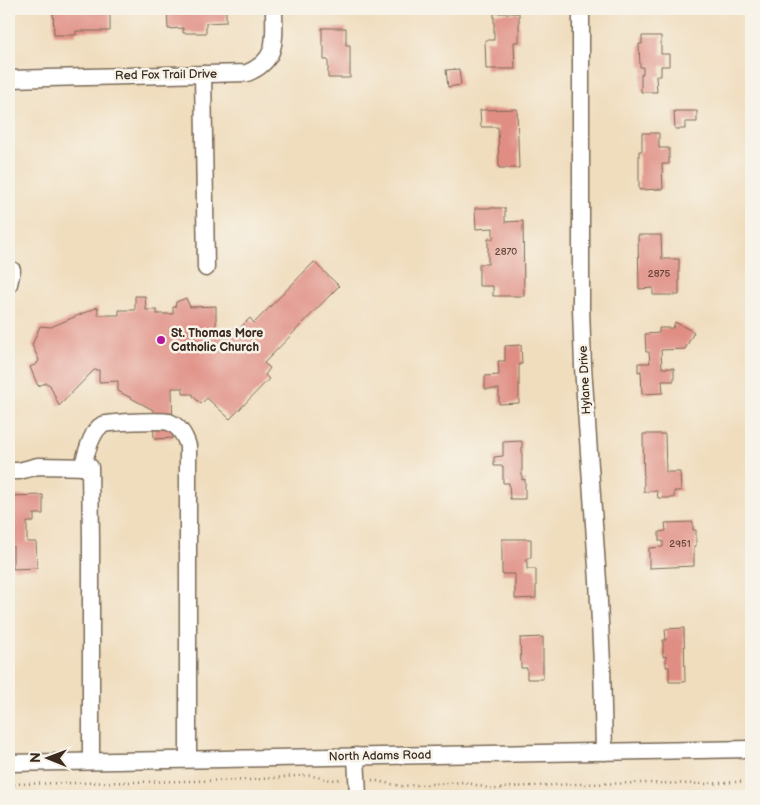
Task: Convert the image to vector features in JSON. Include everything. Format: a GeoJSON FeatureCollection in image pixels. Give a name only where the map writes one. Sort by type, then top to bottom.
{"type":"FeatureCollection","features":[{"type":"Feature","properties":{"kind":"street","name":"Red Fox Trail Drive"},"geometry":{"type":"LineString","coordinates":[[9,79],[247,73],[264,64],[271,53],[275,33],[274,9]]}},
{"type":"Feature","properties":{"kind":"street","name":"Hylane Drive"},"geometry":{"type":"LineString","coordinates":[[582,9],[582,333],[598,581],[604,752]]}},
{"type":"Feature","properties":{"kind":"street"},"geometry":{"type":"LineString","coordinates":[[203,74],[206,268]]}},
{"type":"Feature","properties":{"kind":"street"},"geometry":{"type":"LineString","coordinates":[[82,467],[92,438],[102,425],[120,422],[168,422],[176,426],[185,437],[188,446],[188,759]]}},
{"type":"Feature","properties":{"kind":"street"},"geometry":{"type":"LineString","coordinates":[[9,471],[19,471],[38,466],[90,467],[92,761]]}},
{"type":"Feature","properties":{"kind":"street","name":"North Adams Road"},"geometry":{"type":"LineString","coordinates":[[9,763],[751,749]]}},
{"type":"Feature","properties":{"kind":"street"},"geometry":{"type":"LineString","coordinates":[[356,756],[358,796]]}},
{"type":"Feature","properties":{"kind":"path"},"geometry":{"type":"LineString","coordinates":[[9,784],[250,780],[307,775],[331,780],[344,778]]}},
{"type":"Feature","properties":{"kind":"path"},"geometry":{"type":"LineString","coordinates":[[370,780],[401,786],[464,782],[492,789],[579,784],[705,784],[751,781]]}},
{"type":"Feature","properties":{"kind":"building"},"geometry":{"type":"Polygon","coordinates":[[[53,9],[110,9],[110,31],[76,31],[76,35],[54,35],[53,9]]]}},
{"type":"Feature","properties":{"kind":"building"},"geometry":{"type":"Polygon","coordinates":[[[167,9],[226,9],[226,22],[206,23],[206,33],[183,33],[183,28],[168,29],[167,9]]]}},
{"type":"Feature","properties":{"kind":"building"},"geometry":{"type":"Polygon","coordinates":[[[494,13],[519,13],[519,42],[514,42],[515,69],[486,69],[485,40],[494,40],[494,13]]]}},
{"type":"Feature","properties":{"kind":"building"},"geometry":{"type":"Polygon","coordinates":[[[322,28],[346,28],[346,45],[350,45],[350,78],[328,78],[328,60],[324,60],[322,28]]]}},
{"type":"Feature","properties":{"kind":"building"},"geometry":{"type":"Polygon","coordinates":[[[642,36],[661,36],[661,54],[669,54],[669,66],[661,66],[661,76],[656,76],[657,92],[641,92],[643,67],[640,67],[639,44],[642,44],[642,36]]]}},
{"type":"Feature","properties":{"kind":"building"},"geometry":{"type":"Polygon","coordinates":[[[459,69],[461,85],[448,87],[446,70],[459,69]]]}},
{"type":"Feature","properties":{"kind":"building"},"geometry":{"type":"Polygon","coordinates":[[[517,109],[519,168],[499,168],[498,127],[481,127],[480,110],[517,109]]]}},
{"type":"Feature","properties":{"kind":"building"},"geometry":{"type":"Polygon","coordinates":[[[674,111],[697,111],[697,122],[685,122],[685,129],[675,129],[674,111]]]}},
{"type":"Feature","properties":{"kind":"building"},"geometry":{"type":"Polygon","coordinates":[[[642,133],[659,133],[659,148],[669,148],[669,164],[662,164],[663,189],[639,190],[639,151],[642,151],[642,133]]]}},
{"type":"Feature","properties":{"kind":"building"},"geometry":{"type":"Polygon","coordinates":[[[475,208],[505,208],[505,222],[523,221],[524,296],[493,296],[493,286],[479,286],[479,264],[488,264],[488,239],[493,239],[493,228],[476,229],[475,208]]]}},
{"type":"Feature","properties":{"kind":"building"},"geometry":{"type":"Polygon","coordinates":[[[638,235],[661,235],[662,259],[679,259],[679,295],[653,295],[653,288],[639,289],[638,235]]]}},
{"type":"Feature","properties":{"kind":"building","name":"St. Thomas More Catholic Church"},"geometry":{"type":"Polygon","coordinates":[[[314,262],[339,286],[264,363],[270,368],[265,375],[269,379],[230,419],[207,398],[201,404],[193,394],[183,394],[183,388],[172,388],[173,438],[154,439],[153,410],[118,391],[118,381],[99,382],[99,370],[94,370],[59,406],[50,385],[46,383],[38,386],[30,367],[37,364],[39,360],[32,345],[40,326],[51,327],[98,307],[98,315],[119,315],[119,310],[135,310],[135,296],[145,296],[146,310],[157,310],[157,314],[173,314],[173,307],[175,307],[176,302],[186,298],[190,307],[216,306],[216,334],[234,334],[250,318],[254,323],[314,262]]]}},
{"type":"Feature","properties":{"kind":"building"},"geometry":{"type":"Polygon","coordinates":[[[675,322],[694,332],[685,349],[661,350],[662,368],[674,368],[674,381],[662,381],[663,393],[642,394],[641,371],[638,372],[638,363],[650,363],[649,352],[646,352],[645,334],[659,333],[659,328],[673,328],[675,322]]]}},
{"type":"Feature","properties":{"kind":"building"},"geometry":{"type":"Polygon","coordinates":[[[521,345],[522,364],[519,364],[519,403],[499,404],[499,389],[485,389],[485,376],[499,375],[498,361],[505,361],[505,346],[521,345]]]}},
{"type":"Feature","properties":{"kind":"building"},"geometry":{"type":"Polygon","coordinates":[[[643,434],[665,434],[666,472],[680,472],[681,491],[674,491],[674,498],[658,498],[657,491],[644,492],[643,434]]]}},
{"type":"Feature","properties":{"kind":"building"},"geometry":{"type":"Polygon","coordinates":[[[522,441],[522,480],[525,479],[525,499],[510,499],[509,483],[503,483],[503,466],[494,466],[494,457],[503,456],[503,442],[522,441]]]}},
{"type":"Feature","properties":{"kind":"building"},"geometry":{"type":"Polygon","coordinates":[[[43,495],[43,514],[34,514],[34,522],[27,522],[27,542],[36,542],[37,568],[13,569],[13,546],[9,546],[9,496],[43,495]]]}},
{"type":"Feature","properties":{"kind":"building"},"geometry":{"type":"Polygon","coordinates":[[[693,522],[693,530],[696,530],[694,566],[649,568],[649,548],[663,547],[663,541],[659,541],[659,532],[666,531],[665,523],[693,522]]]}},
{"type":"Feature","properties":{"kind":"building"},"geometry":{"type":"Polygon","coordinates":[[[502,539],[531,539],[531,558],[527,558],[527,569],[536,569],[536,598],[515,599],[515,574],[502,574],[502,539]]]}},
{"type":"Feature","properties":{"kind":"building"},"geometry":{"type":"Polygon","coordinates":[[[684,628],[685,682],[669,682],[669,667],[666,667],[666,656],[663,657],[663,640],[666,640],[665,629],[684,628]]]}},
{"type":"Feature","properties":{"kind":"building"},"geometry":{"type":"Polygon","coordinates":[[[543,637],[543,679],[527,679],[527,668],[521,668],[520,638],[543,637]]]}},
{"type":"Feature","properties":{"kind":"place","name":"St. Thomas More Catholic Church"},"geometry":{"type":"Point","coordinates":[161,340]}}]}
